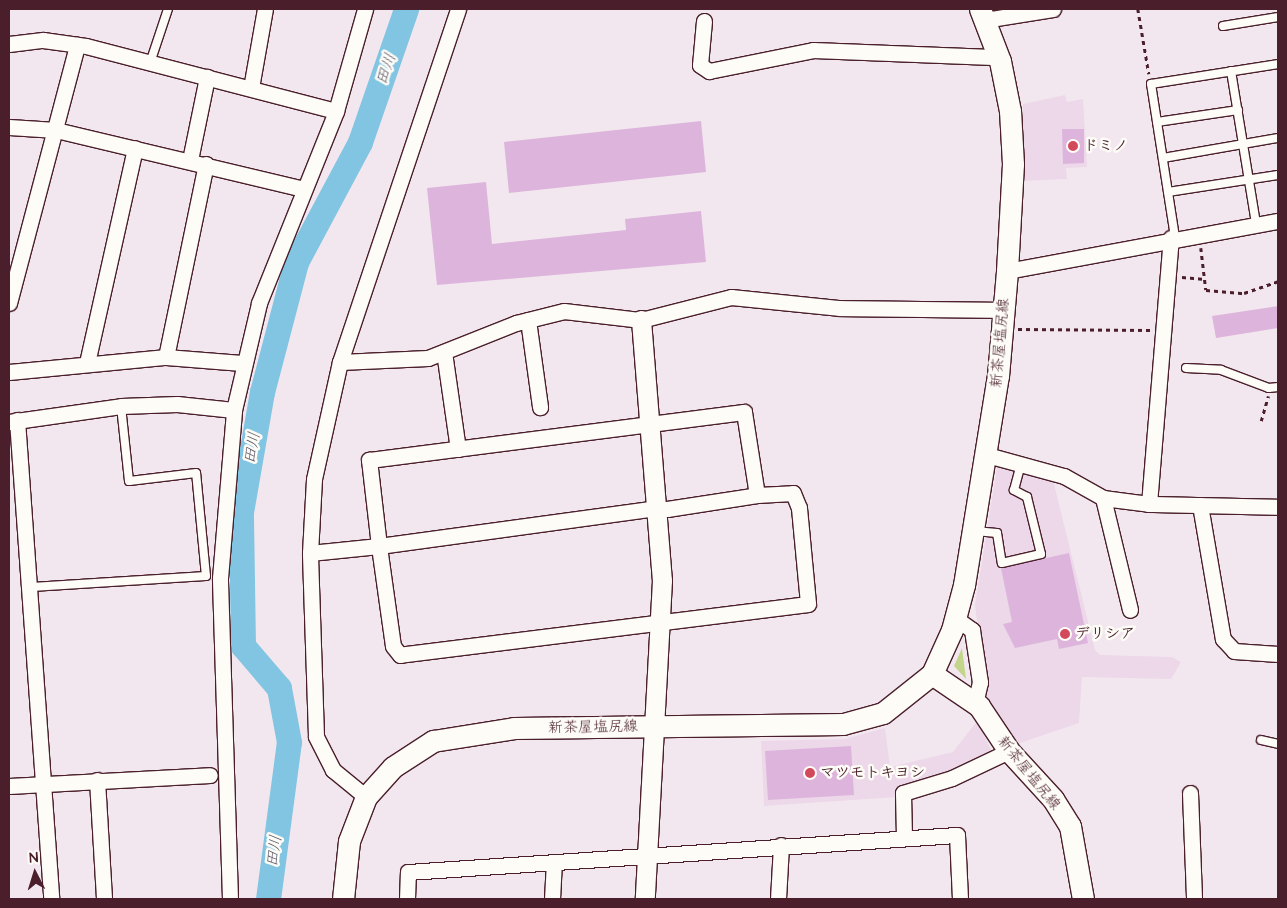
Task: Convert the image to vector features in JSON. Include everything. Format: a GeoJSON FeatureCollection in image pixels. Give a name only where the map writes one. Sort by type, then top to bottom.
{"type":"FeatureCollection","features":[{"type":"Feature","properties":{"kind":"main road","name":"新茶屋塩尻線"},"geometry":{"type":"LineString","coordinates":[[343,899],[350,841],[366,797],[406,756],[456,734],[514,728],[802,726],[863,721],[897,705],[932,674],[956,618],[987,455],[1006,320],[1006,271],[1013,164],[1010,111],[999,57],[983,14]]}},
{"type":"Feature","properties":{"kind":"main road","name":"新茶屋塩尻線"},"geometry":{"type":"LineString","coordinates":[[932,674],[975,703],[1009,751],[1053,799],[1070,826],[1083,899]]}},
{"type":"Feature","properties":{"kind":"street"},"geometry":{"type":"LineString","coordinates":[[251,88],[266,9]]}},
{"type":"Feature","properties":{"kind":"street"},"geometry":{"type":"LineString","coordinates":[[230,899],[220,578],[234,410],[242,363],[259,303],[336,111],[365,9]]}},
{"type":"Feature","properties":{"kind":"street"},"geometry":{"type":"LineString","coordinates":[[366,797],[333,770],[316,736],[310,553],[314,478],[340,362],[458,9]]}},
{"type":"Feature","properties":{"kind":"street"},"geometry":{"type":"LineString","coordinates":[[983,14],[1053,9]]}},
{"type":"Feature","properties":{"kind":"street"},"geometry":{"type":"LineString","coordinates":[[704,21],[700,65],[708,71],[813,50],[999,57]]}},
{"type":"Feature","properties":{"kind":"street"},"geometry":{"type":"LineString","coordinates":[[9,44],[43,40],[77,45],[336,111]]}},
{"type":"Feature","properties":{"kind":"street"},"geometry":{"type":"LineString","coordinates":[[9,303],[12,274],[56,130],[77,45]]}},
{"type":"Feature","properties":{"kind":"street"},"geometry":{"type":"LineString","coordinates":[[190,160],[208,78]]}},
{"type":"Feature","properties":{"kind":"street"},"geometry":{"type":"LineString","coordinates":[[9,127],[56,130],[190,160],[304,190]]}},
{"type":"Feature","properties":{"kind":"street"},"geometry":{"type":"LineString","coordinates":[[87,362],[135,148]]}},
{"type":"Feature","properties":{"kind":"street"},"geometry":{"type":"LineString","coordinates":[[166,357],[206,164]]}},
{"type":"Feature","properties":{"kind":"street"},"geometry":{"type":"LineString","coordinates":[[1006,271],[1173,238],[1278,221]]}},
{"type":"Feature","properties":{"kind":"street"},"geometry":{"type":"LineString","coordinates":[[1149,504],[1168,276],[1173,238]]}},
{"type":"Feature","properties":{"kind":"street"},"geometry":{"type":"LineString","coordinates":[[340,362],[387,363],[444,352],[528,320],[564,311],[641,320],[731,297],[840,308],[1006,320]]}},
{"type":"Feature","properties":{"kind":"street"},"geometry":{"type":"LineString","coordinates":[[528,320],[540,407]]}},
{"type":"Feature","properties":{"kind":"street"},"geometry":{"type":"LineString","coordinates":[[641,320],[659,509],[662,622],[645,899]]}},
{"type":"Feature","properties":{"kind":"street"},"geometry":{"type":"LineString","coordinates":[[444,352],[458,449]]}},
{"type":"Feature","properties":{"kind":"street"},"geometry":{"type":"LineString","coordinates":[[9,372],[87,362],[166,357],[242,363]]}},
{"type":"Feature","properties":{"kind":"street"},"geometry":{"type":"LineString","coordinates":[[51,899],[32,587],[13,421],[121,406],[176,404],[234,410]]}},
{"type":"Feature","properties":{"kind":"street"},"geometry":{"type":"LineString","coordinates":[[310,553],[379,546],[757,495],[793,493],[799,508],[808,604],[400,655],[393,646],[379,546],[369,460],[744,412],[757,495]]}},
{"type":"Feature","properties":{"kind":"street"},"geometry":{"type":"LineString","coordinates":[[987,455],[1064,476],[1102,498],[1149,504],[1278,507]]}},
{"type":"Feature","properties":{"kind":"street"},"geometry":{"type":"LineString","coordinates":[[1102,498],[1130,610]]}},
{"type":"Feature","properties":{"kind":"street"},"geometry":{"type":"LineString","coordinates":[[1200,505],[1223,639],[1234,651],[1278,654]]}},
{"type":"Feature","properties":{"kind":"street"},"geometry":{"type":"LineString","coordinates":[[956,618],[972,630],[980,682],[975,703]]}},
{"type":"Feature","properties":{"kind":"street"},"geometry":{"type":"LineString","coordinates":[[904,837],[903,793],[952,778],[1009,751]]}},
{"type":"Feature","properties":{"kind":"street"},"geometry":{"type":"LineString","coordinates":[[9,786],[210,775]]}},
{"type":"Feature","properties":{"kind":"street"},"geometry":{"type":"LineString","coordinates":[[97,780],[104,899]]}},
{"type":"Feature","properties":{"kind":"street"},"geometry":{"type":"LineString","coordinates":[[1190,793],[1194,899]]}},
{"type":"Feature","properties":{"kind":"street"},"geometry":{"type":"LineString","coordinates":[[407,899],[408,872],[554,863],[648,852],[957,835],[960,899]]}},
{"type":"Feature","properties":{"kind":"street"},"geometry":{"type":"LineString","coordinates":[[778,899],[781,845]]}},
{"type":"Feature","properties":{"kind":"street"},"geometry":{"type":"LineString","coordinates":[[552,899],[554,863]]}},
{"type":"Feature","properties":{"kind":"lane"},"geometry":{"type":"LineString","coordinates":[[150,63],[168,9]]}},
{"type":"Feature","properties":{"kind":"lane"},"geometry":{"type":"LineString","coordinates":[[1224,26],[1278,17]]}},
{"type":"Feature","properties":{"kind":"lane"},"geometry":{"type":"LineString","coordinates":[[1173,238],[1168,192],[1151,84],[1278,64]]}},
{"type":"Feature","properties":{"kind":"lane"},"geometry":{"type":"LineString","coordinates":[[1231,71],[1256,224]]}},
{"type":"Feature","properties":{"kind":"lane"},"geometry":{"type":"LineString","coordinates":[[1157,122],[1238,110]]}},
{"type":"Feature","properties":{"kind":"lane"},"geometry":{"type":"LineString","coordinates":[[1163,158],[1278,138]]}},
{"type":"Feature","properties":{"kind":"lane"},"geometry":{"type":"LineString","coordinates":[[1168,192],[1278,175]]}},
{"type":"Feature","properties":{"kind":"lane"},"geometry":{"type":"LineString","coordinates":[[1186,368],[1221,370],[1269,388],[1278,386]]}},
{"type":"Feature","properties":{"kind":"lane"},"geometry":{"type":"LineString","coordinates":[[32,587],[206,576],[196,473],[129,481],[121,406]]}},
{"type":"Feature","properties":{"kind":"lane"},"geometry":{"type":"LineString","coordinates":[[973,530],[997,533],[1002,563],[1041,554],[1027,497],[1014,490],[1021,464]]}},
{"type":"Feature","properties":{"kind":"lane"},"geometry":{"type":"LineString","coordinates":[[1261,740],[1278,744]]}},
{"type":"Feature","properties":{"kind":"path"},"geometry":{"type":"LineString","coordinates":[[1138,9],[1151,84]]}},
{"type":"Feature","properties":{"kind":"path"},"geometry":{"type":"LineString","coordinates":[[1200,242],[1206,290],[1218,293],[1244,294],[1278,282]]}},
{"type":"Feature","properties":{"kind":"path"},"geometry":{"type":"LineString","coordinates":[[1168,276],[1205,279]]}},
{"type":"Feature","properties":{"kind":"path"},"geometry":{"type":"LineString","coordinates":[[1006,320],[1165,330]]}},
{"type":"Feature","properties":{"kind":"shaded area"},"geometry":{"type":"Polygon","coordinates":[[[1065,95],[1067,102],[1083,99],[1087,167],[1066,168],[1067,179],[1023,181],[1023,104],[1065,95]]]}},
{"type":"Feature","properties":{"kind":"shaded area"},"geometry":{"type":"Polygon","coordinates":[[[998,461],[1052,476],[1095,650],[1100,655],[1172,657],[1181,662],[1171,679],[1082,677],[1079,723],[1017,744],[989,711],[975,605],[998,461]]]}},
{"type":"Feature","properties":{"kind":"shaded area"},"geometry":{"type":"Polygon","coordinates":[[[977,721],[992,752],[965,768],[896,791],[897,797],[764,806],[761,741],[845,739],[885,728],[890,767],[953,752],[977,721]]]}},
{"type":"Feature","properties":{"kind":"green space"},"geometry":{"type":"Polygon","coordinates":[[[962,648],[966,679],[954,666],[962,648]]]}},
{"type":"Feature","properties":{"kind":"building"},"geometry":{"type":"Polygon","coordinates":[[[701,121],[706,172],[509,193],[504,142],[701,121]]]}},
{"type":"Feature","properties":{"kind":"building","name":"ドミノ"},"geometry":{"type":"Polygon","coordinates":[[[1062,129],[1084,129],[1084,163],[1063,164],[1062,129]]]}},
{"type":"Feature","properties":{"kind":"building"},"geometry":{"type":"Polygon","coordinates":[[[486,182],[492,244],[626,230],[625,219],[701,211],[706,262],[437,285],[427,188],[486,182]]]}},
{"type":"Feature","properties":{"kind":"building"},"geometry":{"type":"Polygon","coordinates":[[[1278,306],[1278,328],[1216,338],[1212,316],[1278,306]]]}},
{"type":"Feature","properties":{"kind":"building"},"geometry":{"type":"Polygon","coordinates":[[[1069,553],[1088,643],[1059,649],[1057,639],[1015,648],[1003,624],[1012,622],[1001,568],[1069,553]]]}},
{"type":"Feature","properties":{"kind":"building","name":"マツモトキヨシ"},"geometry":{"type":"Polygon","coordinates":[[[851,746],[854,795],[768,800],[765,751],[851,746]]]}},
{"type":"Feature","properties":{"kind":"waterway","name":"田川"},"geometry":{"type":"LineString","coordinates":[[268,899],[289,742],[279,688],[243,646],[241,512],[262,392],[296,262],[360,142],[406,9]]}},
{"type":"Feature","properties":{"kind":"place","name":"ドミノ"},"geometry":{"type":"Point","coordinates":[1073,146]}},
{"type":"Feature","properties":{"kind":"place","name":"デリシア"},"geometry":{"type":"Point","coordinates":[1065,634]}},
{"type":"Feature","properties":{"kind":"place","name":"マツモトキヨシ"},"geometry":{"type":"Point","coordinates":[810,773]}}]}
